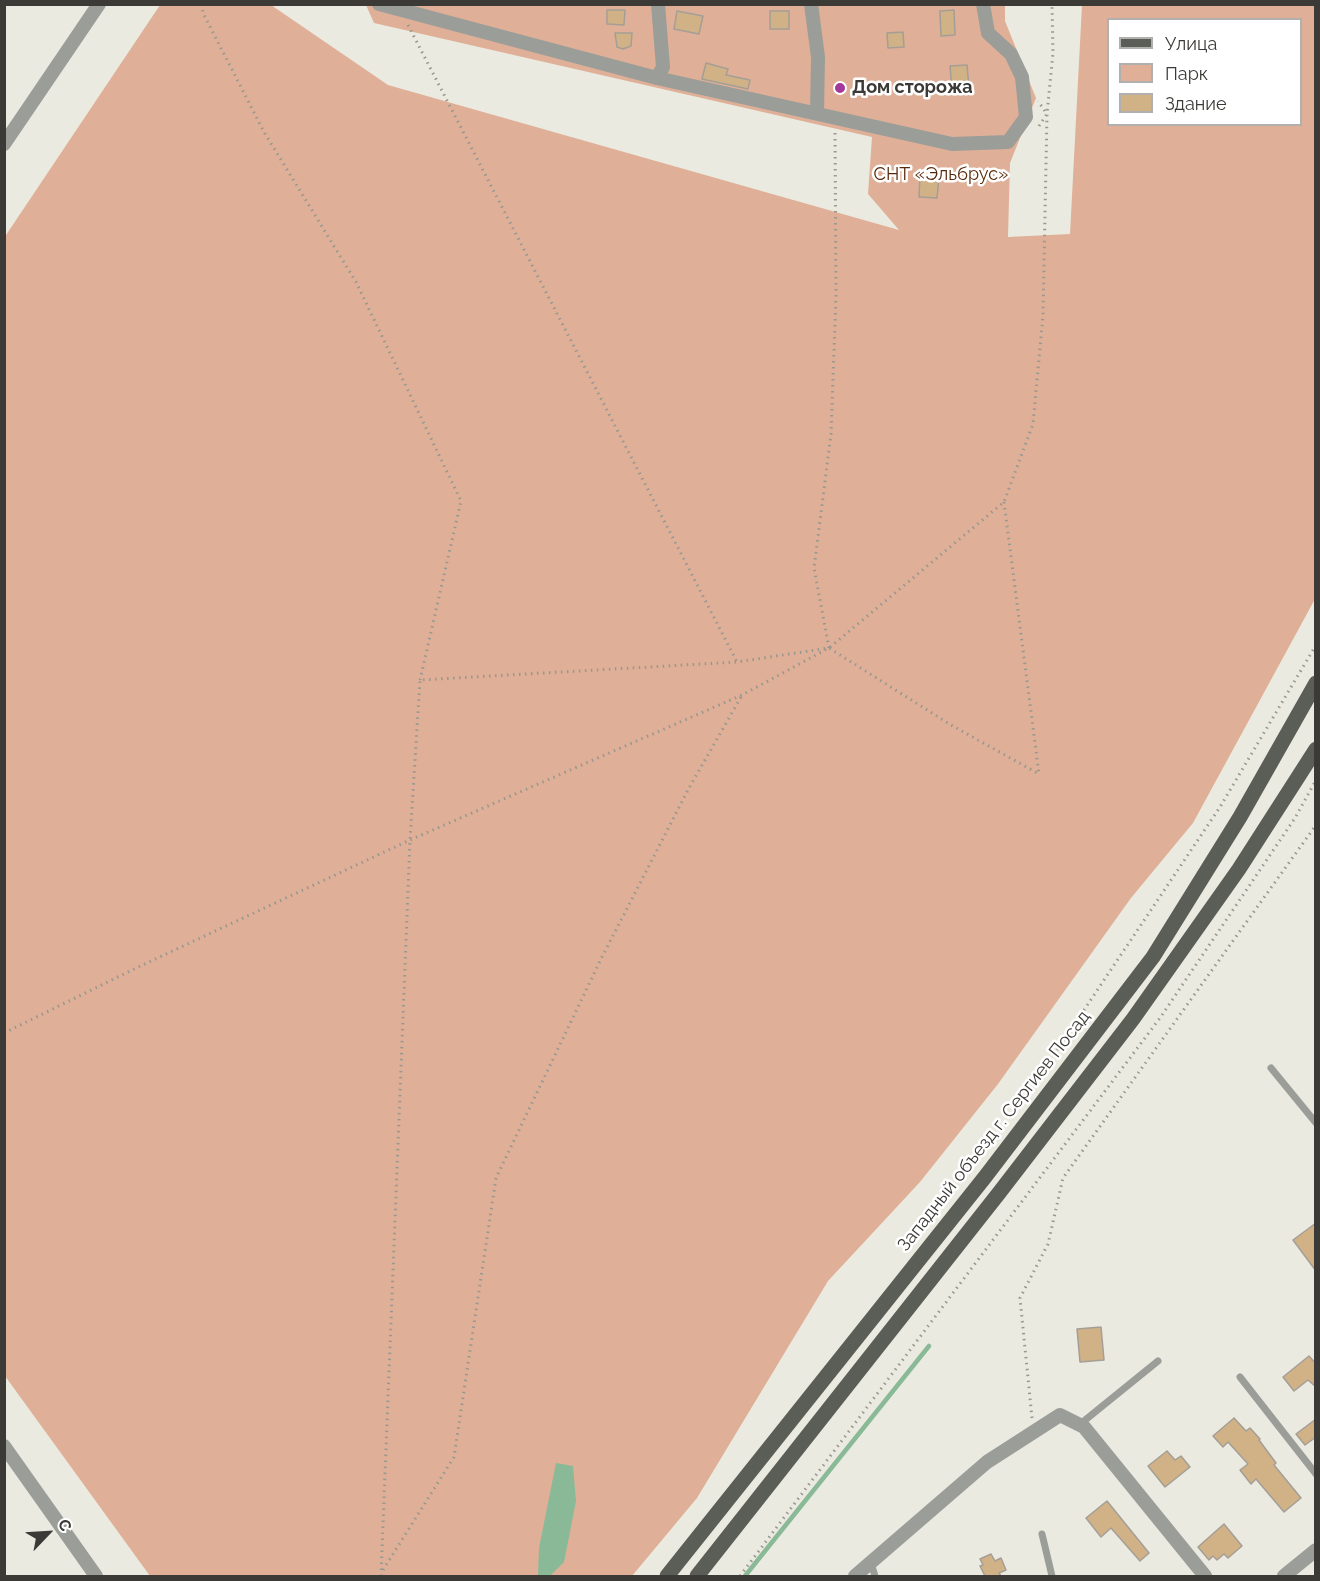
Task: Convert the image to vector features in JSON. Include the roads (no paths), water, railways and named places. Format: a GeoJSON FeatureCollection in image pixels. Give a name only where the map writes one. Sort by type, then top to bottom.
{"type":"FeatureCollection","features":[{"type":"Feature","properties":{"kind":"main road","name":"Западный объезд г. Сергиев Посад"},"geometry":{"type":"LineString","coordinates":[[667,1576],[985,1177],[1153,957],[1240,817],[1316,683]]}},
{"type":"Feature","properties":{"kind":"main road"},"geometry":{"type":"LineString","coordinates":[[697,1576],[1133,1019],[1239,869],[1316,748]]}},
{"type":"Feature","properties":{"kind":"street"},"geometry":{"type":"LineString","coordinates":[[4,144],[99,4]]}},
{"type":"Feature","properties":{"kind":"street"},"geometry":{"type":"LineString","coordinates":[[379,4],[657,78],[952,144],[1008,142],[1026,117],[1022,77],[1011,54],[988,33],[983,4]]}},
{"type":"Feature","properties":{"kind":"street"},"geometry":{"type":"LineString","coordinates":[[657,78],[663,67],[658,4]]}},
{"type":"Feature","properties":{"kind":"street"},"geometry":{"type":"LineString","coordinates":[[811,4],[819,57],[817,114]]}},
{"type":"Feature","properties":{"kind":"street"},"geometry":{"type":"LineString","coordinates":[[855,1576],[873,1570],[987,1462],[1060,1415],[1084,1427],[1205,1576]]}},
{"type":"Feature","properties":{"kind":"street"},"geometry":{"type":"LineString","coordinates":[[4,1446],[96,1576]]}},
{"type":"Feature","properties":{"kind":"street"},"geometry":{"type":"LineString","coordinates":[[1284,1576],[1316,1550]]}},
{"type":"Feature","properties":{"kind":"lane"},"geometry":{"type":"LineString","coordinates":[[1271,1068],[1316,1123]]}},
{"type":"Feature","properties":{"kind":"lane"},"geometry":{"type":"LineString","coordinates":[[1079,1425],[1158,1361]]}},
{"type":"Feature","properties":{"kind":"lane"},"geometry":{"type":"LineString","coordinates":[[1240,1377],[1316,1474]]}},
{"type":"Feature","properties":{"kind":"lane"},"geometry":{"type":"LineString","coordinates":[[1042,1534],[1052,1576]]}},
{"type":"Feature","properties":{"kind":"waterway"},"geometry":{"type":"LineString","coordinates":[[745,1576],[929,1346]]}},
{"type":"Feature","properties":{"kind":"place","name":"Дом сторожа"},"geometry":{"type":"Point","coordinates":[840,88]}},
{"type":"Feature","properties":{"kind":"park label","name":"СНТ «Эльбрус»"},"geometry":{"type":"Point","coordinates":[941,175]}}]}
